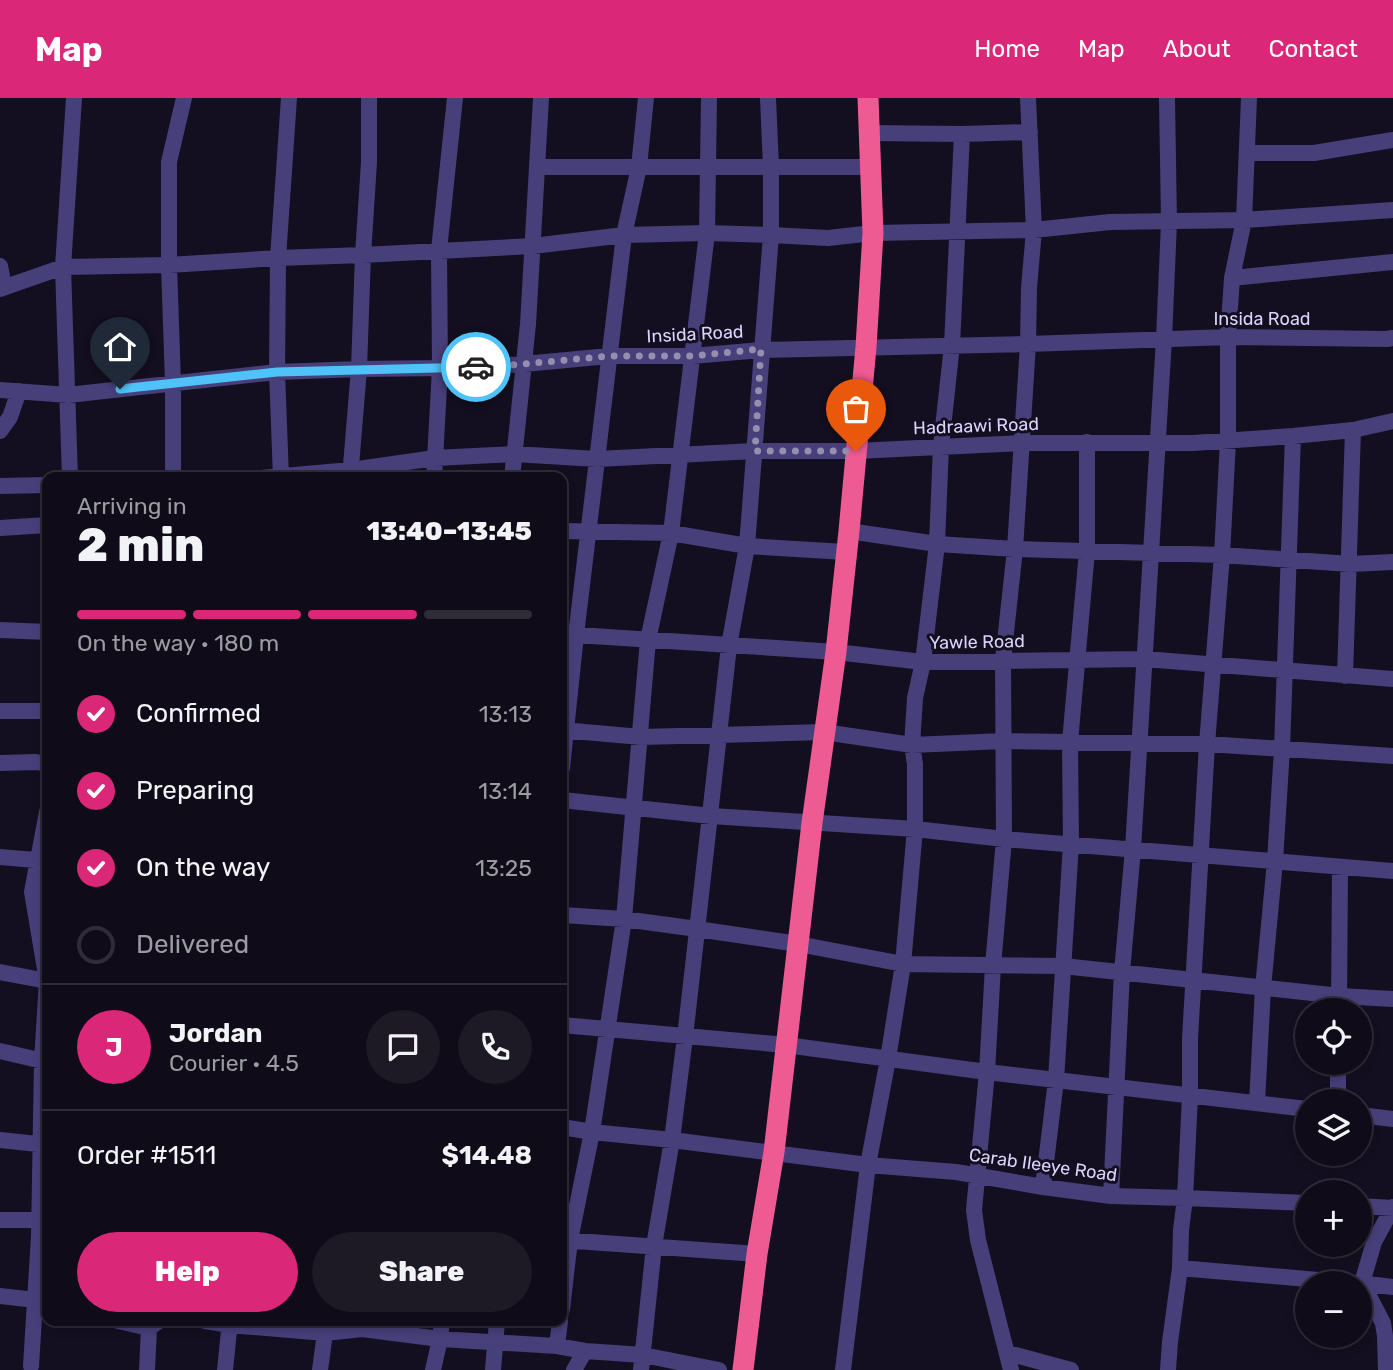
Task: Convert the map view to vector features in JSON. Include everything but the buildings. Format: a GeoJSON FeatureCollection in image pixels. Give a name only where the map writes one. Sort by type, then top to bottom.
{"type":"FeatureCollection","features":[{"type":"Feature","properties":{"kind":"highway"},"geometry":{"type":"LineString","coordinates":[[743,1370],[774,1152],[812,822],[836,652],[856,451],[873,233],[868,98]]}},
{"type":"Feature","properties":{"kind":"street"},"geometry":{"type":"LineString","coordinates":[[70,472],[63,267],[74,98]]}},
{"type":"Feature","properties":{"kind":"street"},"geometry":{"type":"LineString","coordinates":[[173,472],[169,162],[184,98]]}},
{"type":"Feature","properties":{"kind":"street"},"geometry":{"type":"LineString","coordinates":[[281,472],[277,372],[278,258],[289,98]]}},
{"type":"Feature","properties":{"kind":"street"},"geometry":{"type":"LineString","coordinates":[[350,472],[359,369],[369,162],[369,98]]}},
{"type":"Feature","properties":{"kind":"street"},"geometry":{"type":"LineString","coordinates":[[434,472],[440,368],[439,250],[455,98]]}},
{"type":"Feature","properties":{"kind":"street"},"geometry":{"type":"LineString","coordinates":[[512,472],[528,324],[541,98]]}},
{"type":"Feature","properties":{"kind":"street"},"geometry":{"type":"LineString","coordinates":[[567,673],[569,635],[588,531],[624,235],[639,167],[646,98]]}},
{"type":"Feature","properties":{"kind":"street"},"geometry":{"type":"LineString","coordinates":[[567,1236],[593,1132],[624,919],[648,640],[671,533],[707,233],[709,98]]}},
{"type":"Feature","properties":{"kind":"street"},"geometry":{"type":"LineString","coordinates":[[642,1363],[654,1246],[672,1140],[685,1037],[729,646],[747,545],[771,235],[768,98]]}},
{"type":"Feature","properties":{"kind":"street"},"geometry":{"type":"LineString","coordinates":[[1011,1370],[978,1240],[974,1210],[1004,839],[1003,660],[1015,549],[1034,230],[1028,98]]}},
{"type":"Feature","properties":{"kind":"street"},"geometry":{"type":"LineString","coordinates":[[1111,1196],[1122,972],[1133,849],[1164,339],[1169,222],[1167,98]]}},
{"type":"Feature","properties":{"kind":"street"},"geometry":{"type":"LineString","coordinates":[[1168,1370],[1185,1198],[1206,744],[1222,555],[1228,441],[1228,337],[1232,278],[1244,220],[1248,98]]}},
{"type":"Feature","properties":{"kind":"street"},"geometry":{"type":"LineString","coordinates":[[869,134],[1030,132]]}},
{"type":"Feature","properties":{"kind":"street"},"geometry":{"type":"LineString","coordinates":[[843,1370],[868,1165],[903,964],[915,829],[915,764],[912,745],[915,698],[923,662],[937,544],[941,446],[952,345],[962,134]]}},
{"type":"Feature","properties":{"kind":"street"},"geometry":{"type":"LineString","coordinates":[[1247,153],[1314,153],[1393,140]]}},
{"type":"Feature","properties":{"kind":"street"},"geometry":{"type":"LineString","coordinates":[[537,167],[872,167]]}},
{"type":"Feature","properties":{"kind":"street"},"geometry":{"type":"LineString","coordinates":[[0,266],[2,288],[63,267],[169,265],[533,246],[624,235],[707,233],[828,238],[873,233],[1034,230],[1110,222],[1244,220],[1393,210]]}},
{"type":"Feature","properties":{"kind":"street"},"geometry":{"type":"LineString","coordinates":[[1232,278],[1393,262]]}},
{"type":"Feature","properties":{"kind":"street","name":"Insida Road"},"geometry":{"type":"LineString","coordinates":[[0,390],[68,395],[277,372],[440,368],[609,356],[692,356],[761,349],[1228,337],[1393,338]]}},
{"type":"Feature","properties":{"kind":"street"},"geometry":{"type":"LineString","coordinates":[[0,431],[10,417],[19,391]]}},
{"type":"Feature","properties":{"kind":"street","name":"Hadraawi Road"},"geometry":{"type":"LineString","coordinates":[[361,472],[435,458],[513,454],[597,459],[1021,443],[1193,443],[1353,430],[1393,421]]}},
{"type":"Feature","properties":{"kind":"street"},"geometry":{"type":"LineString","coordinates":[[1345,676],[1353,430]]}},
{"type":"Feature","properties":{"kind":"street"},"geometry":{"type":"LineString","coordinates":[[1257,1103],[1263,988],[1282,749],[1293,436]]}},
{"type":"Feature","properties":{"kind":"street"},"geometry":{"type":"LineString","coordinates":[[1043,1187],[1056,1080],[1071,844],[1070,742],[1087,551],[1087,442]]}},
{"type":"Feature","properties":{"kind":"street"},"geometry":{"type":"LineString","coordinates":[[0,486],[42,485]]}},
{"type":"Feature","properties":{"kind":"street"},"geometry":{"type":"LineString","coordinates":[[0,528],[42,525]]}},
{"type":"Feature","properties":{"kind":"street"},"geometry":{"type":"LineString","coordinates":[[567,531],[671,533],[747,545],[847,541],[1222,555],[1350,564],[1393,562]]}},
{"type":"Feature","properties":{"kind":"street"},"geometry":{"type":"LineString","coordinates":[[0,630],[42,632]]}},
{"type":"Feature","properties":{"kind":"street","name":"Yawle Road"},"geometry":{"type":"LineString","coordinates":[[569,635],[836,652],[923,662],[1145,659],[1393,679]]}},
{"type":"Feature","properties":{"kind":"street"},"geometry":{"type":"LineString","coordinates":[[0,711],[42,711]]}},
{"type":"Feature","properties":{"kind":"street"},"geometry":{"type":"LineString","coordinates":[[567,730],[640,737],[824,732],[912,745],[1003,741],[1206,744],[1393,756]]}},
{"type":"Feature","properties":{"kind":"street"},"geometry":{"type":"LineString","coordinates":[[0,763],[42,763]]}},
{"type":"Feature","properties":{"kind":"street"},"geometry":{"type":"LineString","coordinates":[[567,801],[711,816],[915,829],[1004,839],[1393,871]]}},
{"type":"Feature","properties":{"kind":"street"},"geometry":{"type":"LineString","coordinates":[[0,857],[42,861]]}},
{"type":"Feature","properties":{"kind":"street"},"geometry":{"type":"LineString","coordinates":[[42,864],[32,892],[42,951]]}},
{"type":"Feature","properties":{"kind":"street"},"geometry":{"type":"LineString","coordinates":[[1339,998],[1340,867]]}},
{"type":"Feature","properties":{"kind":"street"},"geometry":{"type":"LineString","coordinates":[[567,915],[624,919],[697,929],[798,944],[903,964],[1063,966],[1263,988],[1314,998]]}},
{"type":"Feature","properties":{"kind":"street"},"geometry":{"type":"LineString","coordinates":[[0,972],[42,980]]}},
{"type":"Feature","properties":{"kind":"street"},"geometry":{"type":"LineString","coordinates":[[1372,1001],[1393,999]]}},
{"type":"Feature","properties":{"kind":"street"},"geometry":{"type":"LineString","coordinates":[[567,1024],[786,1045],[987,1072],[1295,1108]]}},
{"type":"Feature","properties":{"kind":"street"},"geometry":{"type":"LineString","coordinates":[[0,1051],[42,1062]]}},
{"type":"Feature","properties":{"kind":"street"},"geometry":{"type":"LineString","coordinates":[[1372,1116],[1393,1119]]}},
{"type":"Feature","properties":{"kind":"street","name":"Carab Ileeye Road"},"geometry":{"type":"LineString","coordinates":[[567,1127],[868,1165],[956,1172],[1111,1196],[1295,1203]]}},
{"type":"Feature","properties":{"kind":"street"},"geometry":{"type":"LineString","coordinates":[[0,1140],[42,1144]]}},
{"type":"Feature","properties":{"kind":"street"},"geometry":{"type":"LineString","coordinates":[[42,1182],[42,1231]]}},
{"type":"Feature","properties":{"kind":"street"},"geometry":{"type":"LineString","coordinates":[[1363,1271],[1374,1242],[1393,1207],[1372,1206]]}},
{"type":"Feature","properties":{"kind":"street"},"geometry":{"type":"LineString","coordinates":[[0,1220],[40,1220]]}},
{"type":"Feature","properties":{"kind":"street"},"geometry":{"type":"LineString","coordinates":[[567,1240],[758,1254]]}},
{"type":"Feature","properties":{"kind":"street"},"geometry":{"type":"LineString","coordinates":[[31,1366],[41,1301],[42,1268]]}},
{"type":"Feature","properties":{"kind":"street"},"geometry":{"type":"LineString","coordinates":[[1180,1268],[1295,1278]]}},
{"type":"Feature","properties":{"kind":"street"},"geometry":{"type":"LineString","coordinates":[[1372,1285],[1393,1287]]}},
{"type":"Feature","properties":{"kind":"street"},"geometry":{"type":"LineString","coordinates":[[0,1296],[41,1301]]}},
{"type":"Feature","properties":{"kind":"street"},"geometry":{"type":"LineString","coordinates":[[1372,1305],[1383,1323],[1388,1366]]}},
{"type":"Feature","properties":{"kind":"street"},"geometry":{"type":"LineString","coordinates":[[147,1370],[154,1326]]}},
{"type":"Feature","properties":{"kind":"street"},"geometry":{"type":"LineString","coordinates":[[225,1370],[230,1326]]}},
{"type":"Feature","properties":{"kind":"street"},"geometry":{"type":"LineString","coordinates":[[258,1326],[325,1333],[358,1326]]}},
{"type":"Feature","properties":{"kind":"street"},"geometry":{"type":"LineString","coordinates":[[368,1326],[440,1339],[557,1346],[642,1363],[719,1370]]}},
{"type":"Feature","properties":{"kind":"street"},"geometry":{"type":"LineString","coordinates":[[433,1370],[441,1326]]}},
{"type":"Feature","properties":{"kind":"street"},"geometry":{"type":"LineString","coordinates":[[493,1370],[497,1326]]}},
{"type":"Feature","properties":{"kind":"street"},"geometry":{"type":"LineString","coordinates":[[557,1346],[559,1326]]}},
{"type":"Feature","properties":{"kind":"street"},"geometry":{"type":"LineString","coordinates":[[320,1370],[325,1333]]}},
{"type":"Feature","properties":{"kind":"street"},"geometry":{"type":"LineString","coordinates":[[574,1370],[585,1351]]}},
{"type":"Feature","properties":{"kind":"street"},"geometry":{"type":"LineString","coordinates":[[1008,1353],[1071,1370]]}},
{"type":"Feature","properties":{"kind":"way so far"},"geometry":{"type":"LineString","coordinates":[[476,367],[609,356],[692,356],[761,349],[755,451],[856,451]]}},
{"type":"Feature","properties":{"kind":"route"},"geometry":{"type":"LineString","coordinates":[[120,389],[277,372],[476,367]]}}]}
